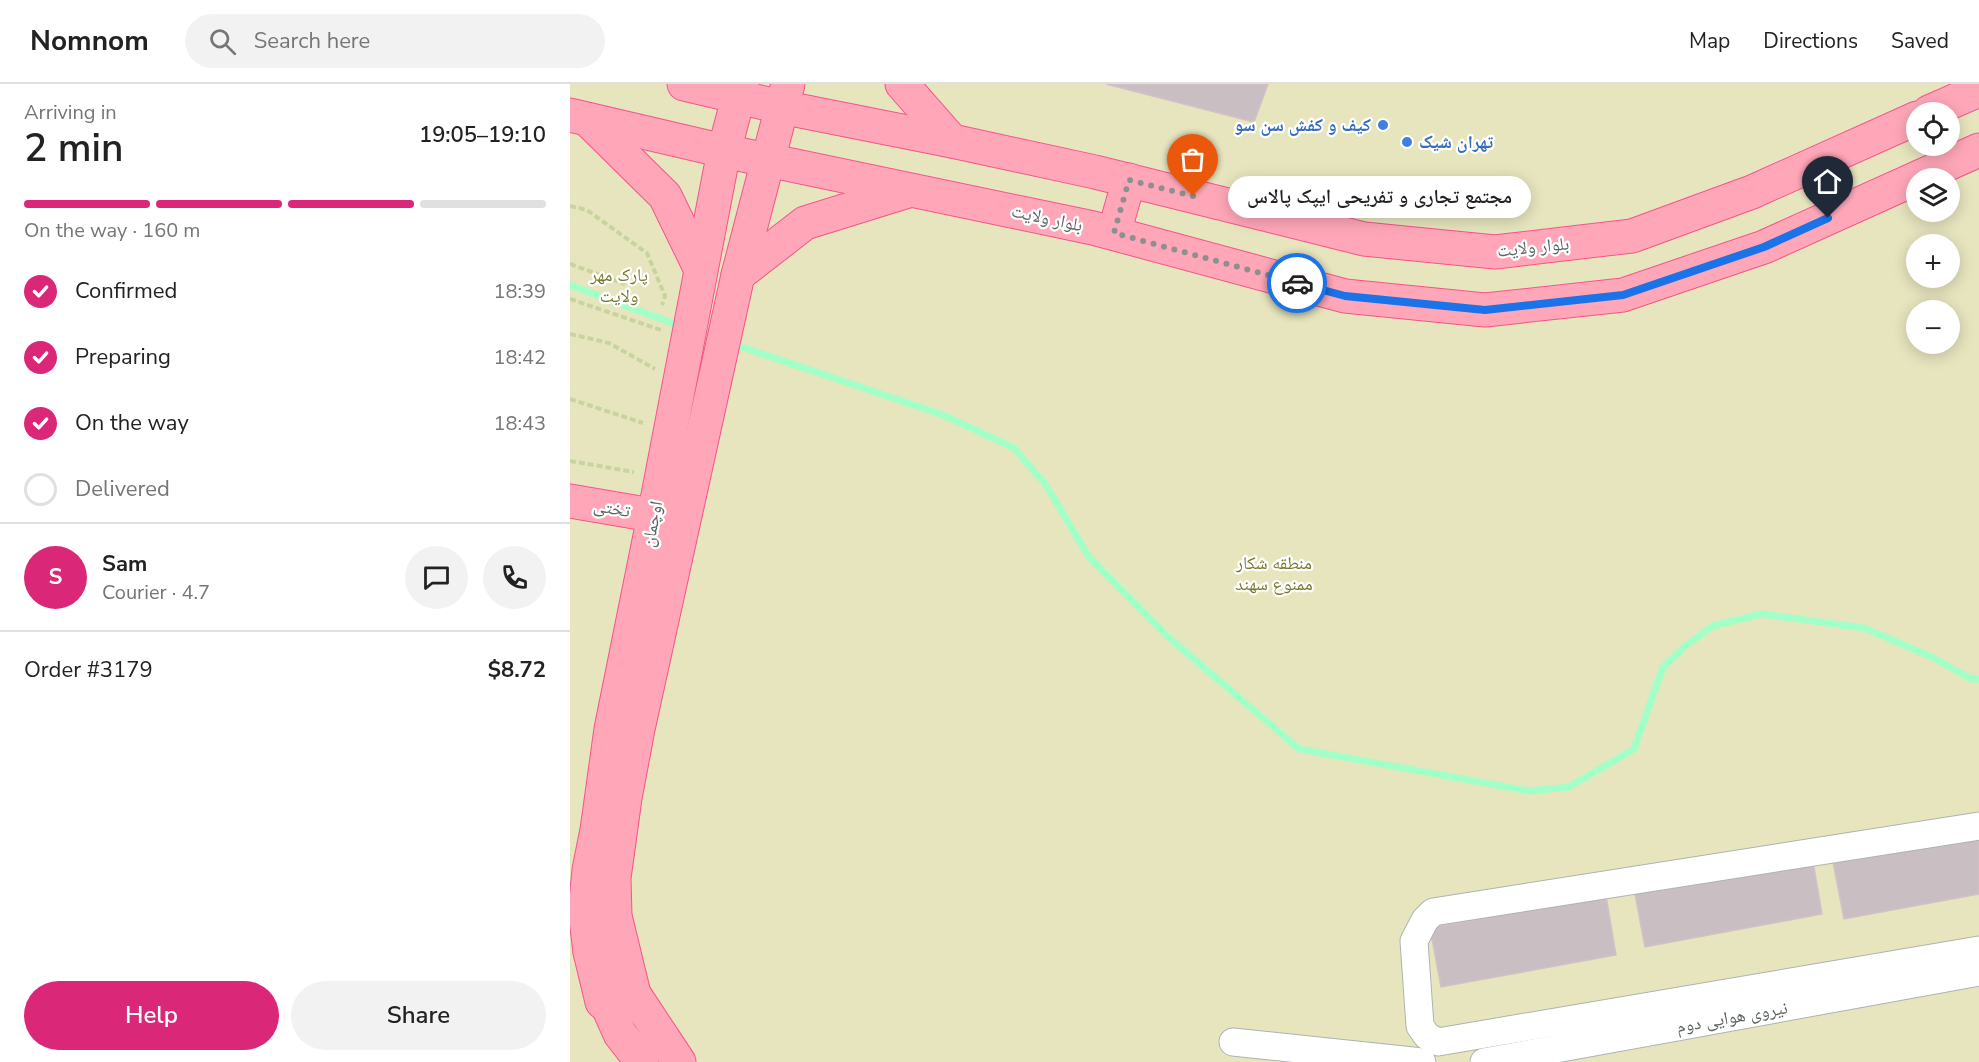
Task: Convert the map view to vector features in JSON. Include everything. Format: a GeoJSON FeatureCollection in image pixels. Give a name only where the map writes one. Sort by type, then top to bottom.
{"type":"FeatureCollection","features":[{"type":"Feature","properties":{"kind":"main road","name":"بلوار ولایت"},"geometry":{"type":"LineString","coordinates":[[684,84],[784,96],[952,141],[1129,180],[1364,239],[1495,252],[1632,236],[1752,192],[1906,123]]}},
{"type":"Feature","properties":{"kind":"main road"},"geometry":{"type":"LineString","coordinates":[[902,84],[952,141]]}},
{"type":"Feature","properties":{"kind":"main road"},"geometry":{"type":"LineString","coordinates":[[1952,102],[1979,90]]}},
{"type":"Feature","properties":{"kind":"main road","name":"اوچمان"},"geometry":{"type":"LineString","coordinates":[[669,518],[661,477],[700,268],[724,151],[740,91]]}},
{"type":"Feature","properties":{"kind":"main road","name":"اوچمان"},"geometry":{"type":"LineString","coordinates":[[603,998],[594,957],[615,916],[614,878],[669,518],[711,396],[735,287],[784,96]]}},
{"type":"Feature","properties":{"kind":"main road","name":"بلوار ولایت"},"geometry":{"type":"LineString","coordinates":[[579,117],[724,151],[1114,233],[1345,296],[1485,310],[1623,295],[1764,247],[1979,150]]}},
{"type":"Feature","properties":{"kind":"main road"},"geometry":{"type":"LineString","coordinates":[[579,117],[665,196],[700,268]]}},
{"type":"Feature","properties":{"kind":"main road"},"geometry":{"type":"LineString","coordinates":[[1114,233],[1129,180]]}},
{"type":"Feature","properties":{"kind":"main road"},"geometry":{"type":"LineString","coordinates":[[735,287],[805,223],[911,190]]}},
{"type":"Feature","properties":{"kind":"main road","name":"تختی"},"geometry":{"type":"LineString","coordinates":[[570,501],[669,518]]}},
{"type":"Feature","properties":{"kind":"main road"},"geometry":{"type":"LineString","coordinates":[[603,998],[620,1034],[642,1062]]}},
{"type":"Feature","properties":{"kind":"main road"},"geometry":{"type":"LineString","coordinates":[[603,998],[679,1062]]}},
{"type":"Feature","properties":{"kind":"street"},"geometry":{"type":"LineString","coordinates":[[1979,826],[1433,912],[1425,920],[1414,941],[1420,1026],[1427,1036],[1438,1042],[1979,950]]}},
{"type":"Feature","properties":{"kind":"street","name":"نیروی هوایی دوم"},"geometry":{"type":"LineString","coordinates":[[1485,1062],[1979,972]]}},
{"type":"Feature","properties":{"kind":"street"},"geometry":{"type":"LineString","coordinates":[[1233,1042],[1422,1062]]}},
{"type":"Feature","properties":{"kind":"path"},"geometry":{"type":"LineString","coordinates":[[570,206],[587,210],[647,253],[665,296],[662,305]]}},
{"type":"Feature","properties":{"kind":"path"},"geometry":{"type":"LineString","coordinates":[[570,264],[625,284]]}},
{"type":"Feature","properties":{"kind":"path"},"geometry":{"type":"LineString","coordinates":[[570,299],[687,339]]}},
{"type":"Feature","properties":{"kind":"path"},"geometry":{"type":"LineString","coordinates":[[570,334],[609,343],[679,382]]}},
{"type":"Feature","properties":{"kind":"path"},"geometry":{"type":"LineString","coordinates":[[570,399],[670,432]]}},
{"type":"Feature","properties":{"kind":"path"},"geometry":{"type":"LineString","coordinates":[[570,461],[661,477]]}},
{"type":"Feature","properties":{"kind":"green space","name":"منطقه شکار ممنوع سهند"},"geometry":{"type":"Polygon","coordinates":[[[570,84],[1979,84],[1979,1062],[570,1062],[570,84]]]}},
{"type":"Feature","properties":{"kind":"building"},"geometry":{"type":"Polygon","coordinates":[[[1106,84],[1268,84],[1254,122],[1106,84]]]}},
{"type":"Feature","properties":{"kind":"building"},"geometry":{"type":"Polygon","coordinates":[[[1979,835],[1979,894],[1844,919],[1833,862],[1979,835]]]}},
{"type":"Feature","properties":{"kind":"building"},"geometry":{"type":"Polygon","coordinates":[[[1812,856],[1822,914],[1645,947],[1634,889],[1812,856]]]}},
{"type":"Feature","properties":{"kind":"building"},"geometry":{"type":"Polygon","coordinates":[[[1606,896],[1616,955],[1441,987],[1430,928],[1606,896]]]}},
{"type":"Feature","properties":{"kind":"waterway"},"geometry":{"type":"LineString","coordinates":[[570,285],[680,326]]}},
{"type":"Feature","properties":{"kind":"waterway"},"geometry":{"type":"LineString","coordinates":[[730,343],[943,415],[1014,448],[1046,485],[1089,557],[1166,635],[1299,749],[1529,791],[1569,787],[1634,749],[1663,667],[1684,647],[1713,626],[1761,614],[1864,628],[1934,658],[1971,679],[1979,679]]}},
{"type":"Feature","properties":{"kind":"way so far"},"geometry":{"type":"LineString","coordinates":[[1193,196],[1129,180],[1114,233],[1297,283]]}},
{"type":"Feature","properties":{"kind":"place","name":"کیف و کفش سن سو"},"geometry":{"type":"Point","coordinates":[1383,125]}},
{"type":"Feature","properties":{"kind":"place","name":"تهران شیک"},"geometry":{"type":"Point","coordinates":[1407,142]}},
{"type":"Feature","properties":{"kind":"place","name":"مجتمع تجاری و تفریحی ایپک پالاس"},"geometry":{"type":"Point","coordinates":[1193,196]}},
{"type":"Feature","properties":{"kind":"route"},"geometry":{"type":"LineString","coordinates":[[1297,283],[1345,296],[1485,310],[1623,295],[1764,247],[1828,218]]}},
{"type":"Feature","properties":{"kind":"park label","name":"پارک مهر ولایت"},"geometry":{"type":"Point","coordinates":[619,285]}}]}
